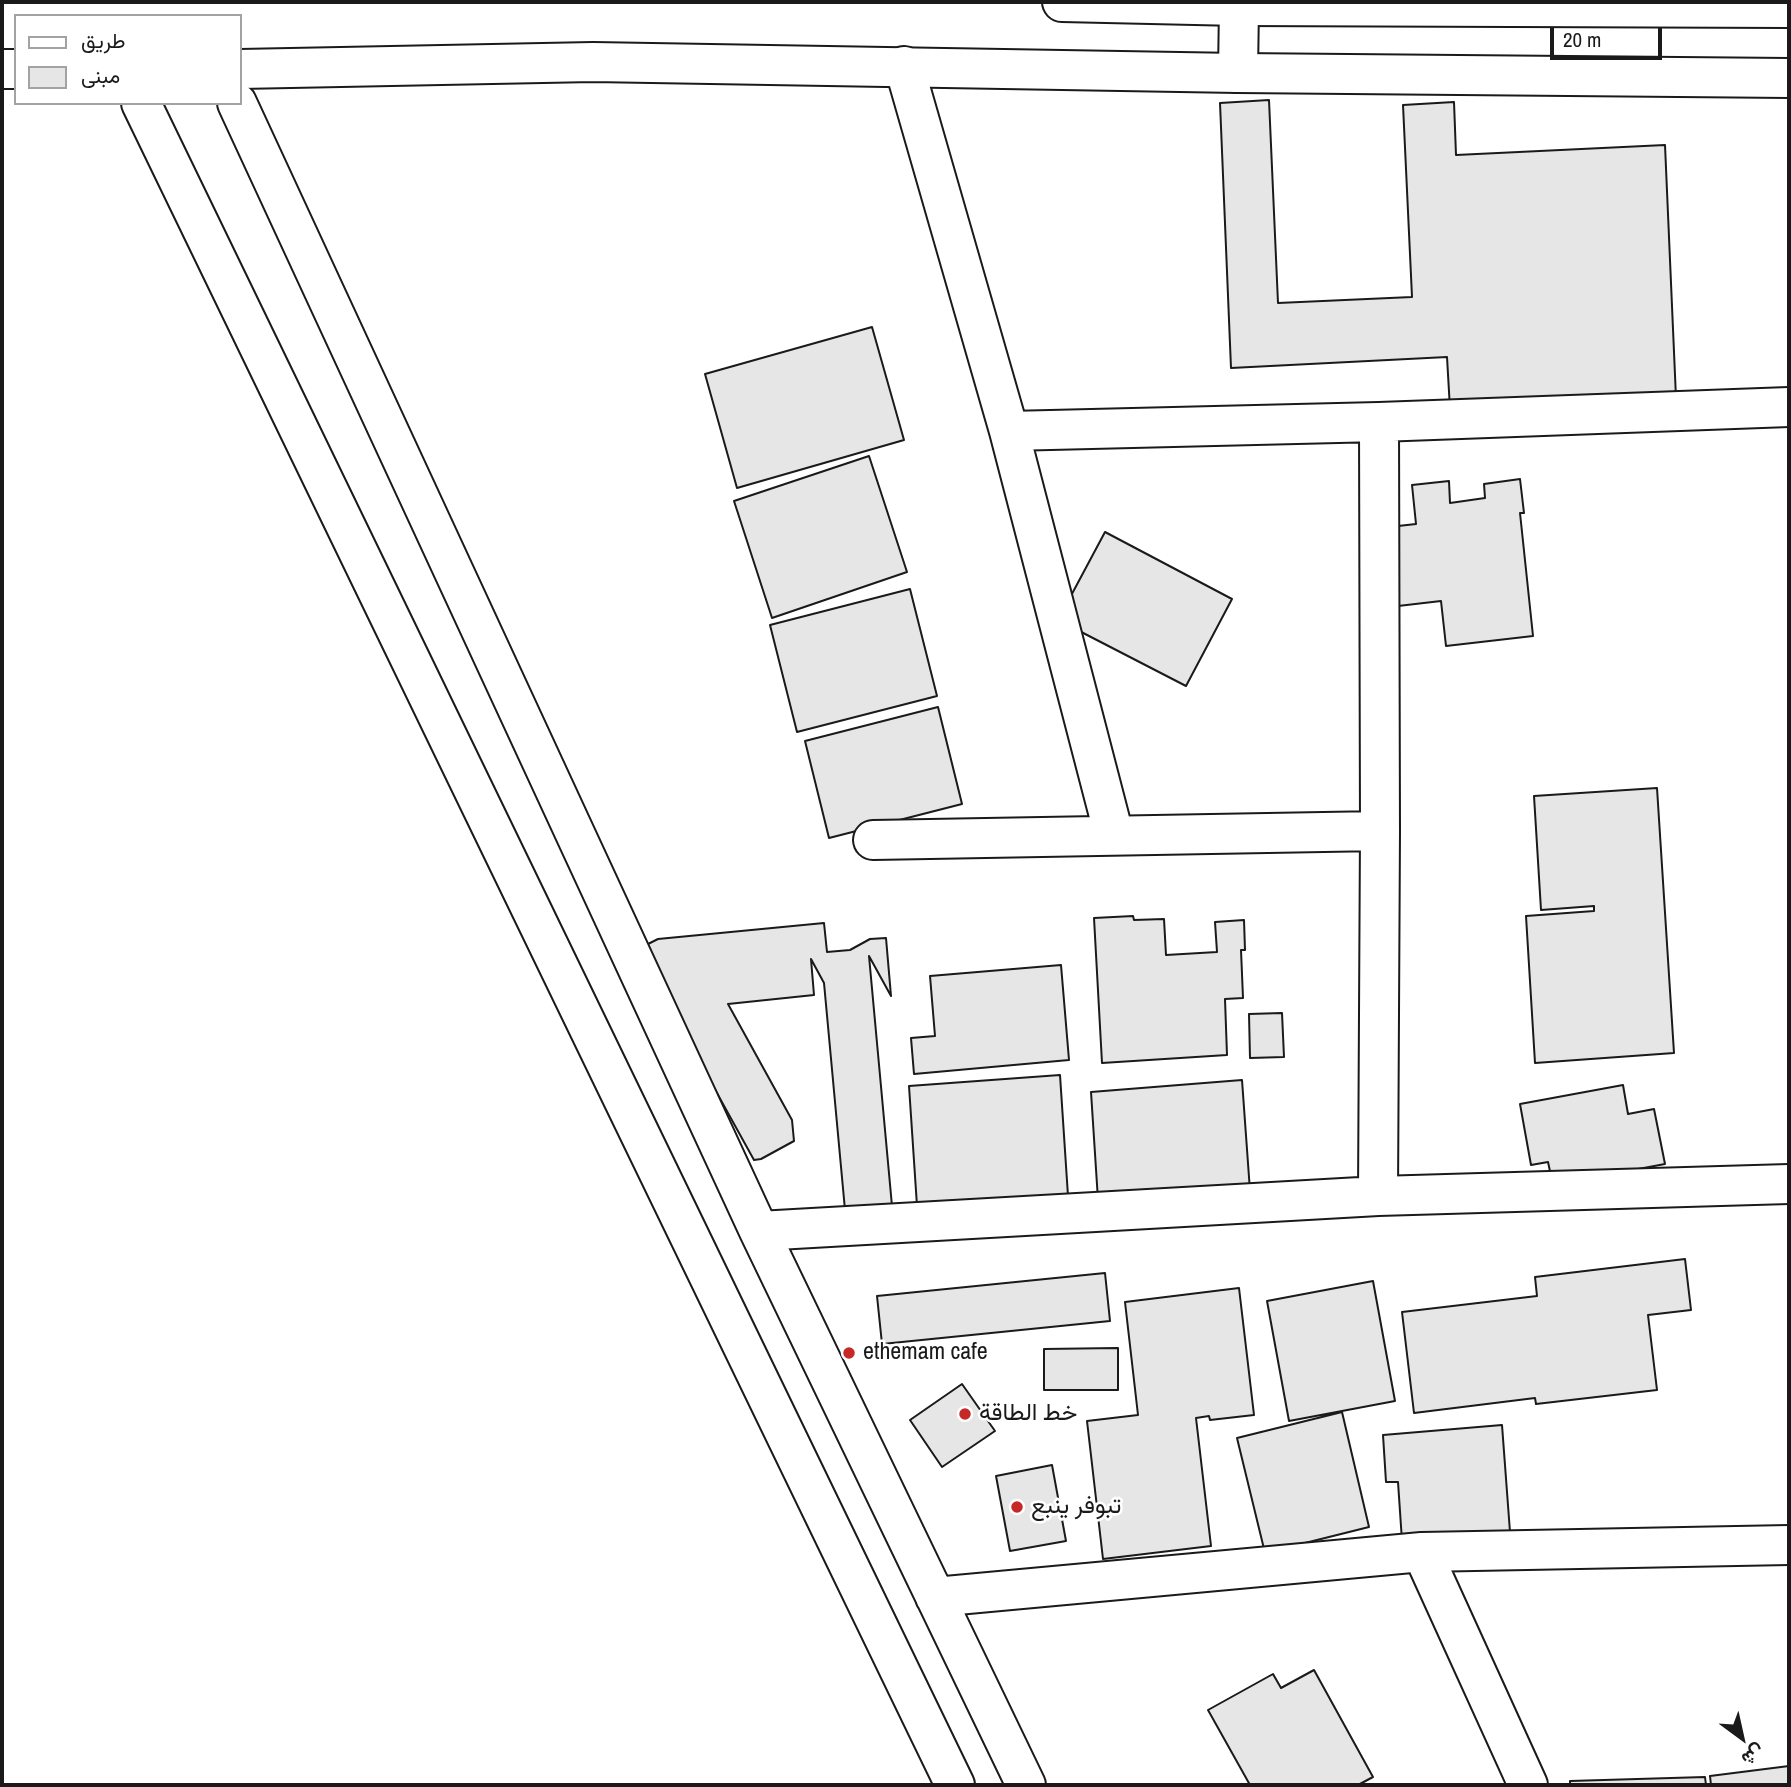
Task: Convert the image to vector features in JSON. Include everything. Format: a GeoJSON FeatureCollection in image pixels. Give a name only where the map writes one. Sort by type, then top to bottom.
{"type":"FeatureCollection","features":[{"type":"Feature","properties":{"kind":"street"},"geometry":{"type":"LineString","coordinates":[[1062,2],[1239,6],[1789,8]]}},
{"type":"Feature","properties":{"kind":"street"},"geometry":{"type":"LineString","coordinates":[[1238,73],[1239,6]]}},
{"type":"Feature","properties":{"kind":"street"},"geometry":{"type":"LineString","coordinates":[[242,69],[593,62],[1238,73],[1789,78]]}},
{"type":"Feature","properties":{"kind":"street"},"geometry":{"type":"LineString","coordinates":[[905,66],[1009,431],[1114,835]]}},
{"type":"Feature","properties":{"kind":"street"},"geometry":{"type":"LineString","coordinates":[[142,105],[955,1785]]}},
{"type":"Feature","properties":{"kind":"street"},"geometry":{"type":"LineString","coordinates":[[238,105],[759,1231],[1026,1785]]}},
{"type":"Feature","properties":{"kind":"street"},"geometry":{"type":"LineString","coordinates":[[1009,431],[1379,422],[1789,407]]}},
{"type":"Feature","properties":{"kind":"street"},"geometry":{"type":"LineString","coordinates":[[1378,1196],[1379,422]]}},
{"type":"Feature","properties":{"kind":"street"},"geometry":{"type":"LineString","coordinates":[[873,840],[1380,831]]}},
{"type":"Feature","properties":{"kind":"street"},"geometry":{"type":"LineString","coordinates":[[759,1231],[1378,1196],[1789,1184]]}},
{"type":"Feature","properties":{"kind":"street"},"geometry":{"type":"LineString","coordinates":[[935,1597],[1422,1552],[1789,1545]]}},
{"type":"Feature","properties":{"kind":"street"},"geometry":{"type":"LineString","coordinates":[[1422,1552],[1528,1785]]}},
{"type":"Feature","properties":{"kind":"building"},"geometry":{"type":"Polygon","coordinates":[[[1269,100],[1278,303],[1412,297],[1403,105],[1454,102],[1456,155],[1665,145],[1676,398],[1450,409],[1447,357],[1231,368],[1220,103],[1269,100]]]}},
{"type":"Feature","properties":{"kind":"building"},"geometry":{"type":"Polygon","coordinates":[[[872,327],[904,440],[737,488],[705,374],[872,327]]]}},
{"type":"Feature","properties":{"kind":"building"},"geometry":{"type":"Polygon","coordinates":[[[869,456],[907,572],[772,618],[734,501],[869,456]]]}},
{"type":"Feature","properties":{"kind":"building"},"geometry":{"type":"Polygon","coordinates":[[[1520,479],[1524,513],[1520,513],[1533,636],[1446,646],[1441,601],[1398,606],[1389,527],[1416,524],[1412,485],[1449,481],[1450,503],[1485,498],[1484,484],[1520,479]]]}},
{"type":"Feature","properties":{"kind":"building"},"geometry":{"type":"Polygon","coordinates":[[[1105,532],[1232,599],[1186,686],[1058,620],[1105,532]]]}},
{"type":"Feature","properties":{"kind":"building"},"geometry":{"type":"Polygon","coordinates":[[[910,589],[937,696],[797,732],[770,625],[910,589]]]}},
{"type":"Feature","properties":{"kind":"building"},"geometry":{"type":"Polygon","coordinates":[[[938,707],[962,804],[829,838],[805,741],[938,707]]]}},
{"type":"Feature","properties":{"kind":"building"},"geometry":{"type":"Polygon","coordinates":[[[1657,788],[1674,1053],[1535,1063],[1526,916],[1594,911],[1594,906],[1541,910],[1534,796],[1657,788]]]}},
{"type":"Feature","properties":{"kind":"building"},"geometry":{"type":"Polygon","coordinates":[[[1133,916],[1134,920],[1164,919],[1166,955],[1217,952],[1215,922],[1244,920],[1245,950],[1241,950],[1243,998],[1225,999],[1227,1055],[1102,1063],[1094,918],[1133,916]]]}},
{"type":"Feature","properties":{"kind":"building"},"geometry":{"type":"Polygon","coordinates":[[[824,923],[827,952],[850,950],[870,939],[886,938],[891,996],[869,956],[892,1206],[845,1210],[824,983],[811,959],[814,995],[728,1004],[792,1120],[794,1141],[761,1159],[754,1160],[651,974],[648,944],[658,939],[824,923]]]}},
{"type":"Feature","properties":{"kind":"building"},"geometry":{"type":"Polygon","coordinates":[[[1061,965],[1069,1060],[914,1074],[911,1038],[935,1036],[930,976],[1061,965]]]}},
{"type":"Feature","properties":{"kind":"building"},"geometry":{"type":"Polygon","coordinates":[[[1282,1013],[1284,1057],[1250,1058],[1249,1014],[1282,1013]]]}},
{"type":"Feature","properties":{"kind":"building"},"geometry":{"type":"Polygon","coordinates":[[[1060,1075],[1068,1196],[917,1206],[909,1086],[1060,1075]]]}},
{"type":"Feature","properties":{"kind":"building"},"geometry":{"type":"Polygon","coordinates":[[[1242,1080],[1250,1191],[1098,1200],[1091,1092],[1242,1080]]]}},
{"type":"Feature","properties":{"kind":"building"},"geometry":{"type":"Polygon","coordinates":[[[1623,1085],[1628,1114],[1654,1109],[1665,1164],[1553,1185],[1548,1162],[1531,1165],[1520,1104],[1623,1085]]]}},
{"type":"Feature","properties":{"kind":"building"},"geometry":{"type":"Polygon","coordinates":[[[1685,1259],[1691,1310],[1648,1315],[1657,1390],[1536,1404],[1535,1398],[1414,1413],[1402,1312],[1537,1296],[1535,1277],[1685,1259]]]}},
{"type":"Feature","properties":{"kind":"building"},"geometry":{"type":"Polygon","coordinates":[[[1105,1273],[1110,1321],[882,1344],[877,1296],[1105,1273]]]}},
{"type":"Feature","properties":{"kind":"building"},"geometry":{"type":"Polygon","coordinates":[[[1373,1281],[1395,1401],[1289,1421],[1267,1301],[1373,1281]]]}},
{"type":"Feature","properties":{"kind":"building"},"geometry":{"type":"Polygon","coordinates":[[[1239,1288],[1254,1415],[1210,1420],[1209,1416],[1196,1418],[1211,1546],[1103,1559],[1087,1421],[1138,1415],[1125,1302],[1239,1288]]]}},
{"type":"Feature","properties":{"kind":"building"},"geometry":{"type":"Polygon","coordinates":[[[1118,1348],[1118,1390],[1044,1390],[1044,1349],[1118,1348]]]}},
{"type":"Feature","properties":{"kind":"building"},"geometry":{"type":"Polygon","coordinates":[[[962,1384],[995,1431],[942,1467],[910,1420],[962,1384]]]}},
{"type":"Feature","properties":{"kind":"building"},"geometry":{"type":"Polygon","coordinates":[[[1342,1412],[1369,1527],[1265,1553],[1237,1438],[1342,1412]]]}},
{"type":"Feature","properties":{"kind":"building"},"geometry":{"type":"Polygon","coordinates":[[[1502,1425],[1510,1532],[1402,1541],[1398,1482],[1386,1482],[1383,1435],[1502,1425]]]}},
{"type":"Feature","properties":{"kind":"building"},"geometry":{"type":"Polygon","coordinates":[[[1052,1465],[1066,1541],[1010,1551],[996,1476],[1052,1465]]]}},
{"type":"Feature","properties":{"kind":"building"},"geometry":{"type":"Polygon","coordinates":[[[1314,1670],[1373,1777],[1358,1785],[1250,1785],[1208,1710],[1273,1674],[1281,1688],[1314,1670]]]}},
{"type":"Feature","properties":{"kind":"building"},"geometry":{"type":"Polygon","coordinates":[[[1789,1766],[1789,1785],[1711,1785],[1710,1776],[1789,1766]]]}},
{"type":"Feature","properties":{"kind":"building"},"geometry":{"type":"Polygon","coordinates":[[[1705,1777],[1706,1785],[1570,1785],[1570,1781],[1705,1777]]]}},
{"type":"Feature","properties":{"kind":"place","name":"ethemam cafe"},"geometry":{"type":"Point","coordinates":[849,1353]}},
{"type":"Feature","properties":{"kind":"place","name":"خط الطاقة"},"geometry":{"type":"Point","coordinates":[965,1414]}},
{"type":"Feature","properties":{"kind":"place","name":"تبوفر ينبع"},"geometry":{"type":"Point","coordinates":[1017,1507]}}]}
